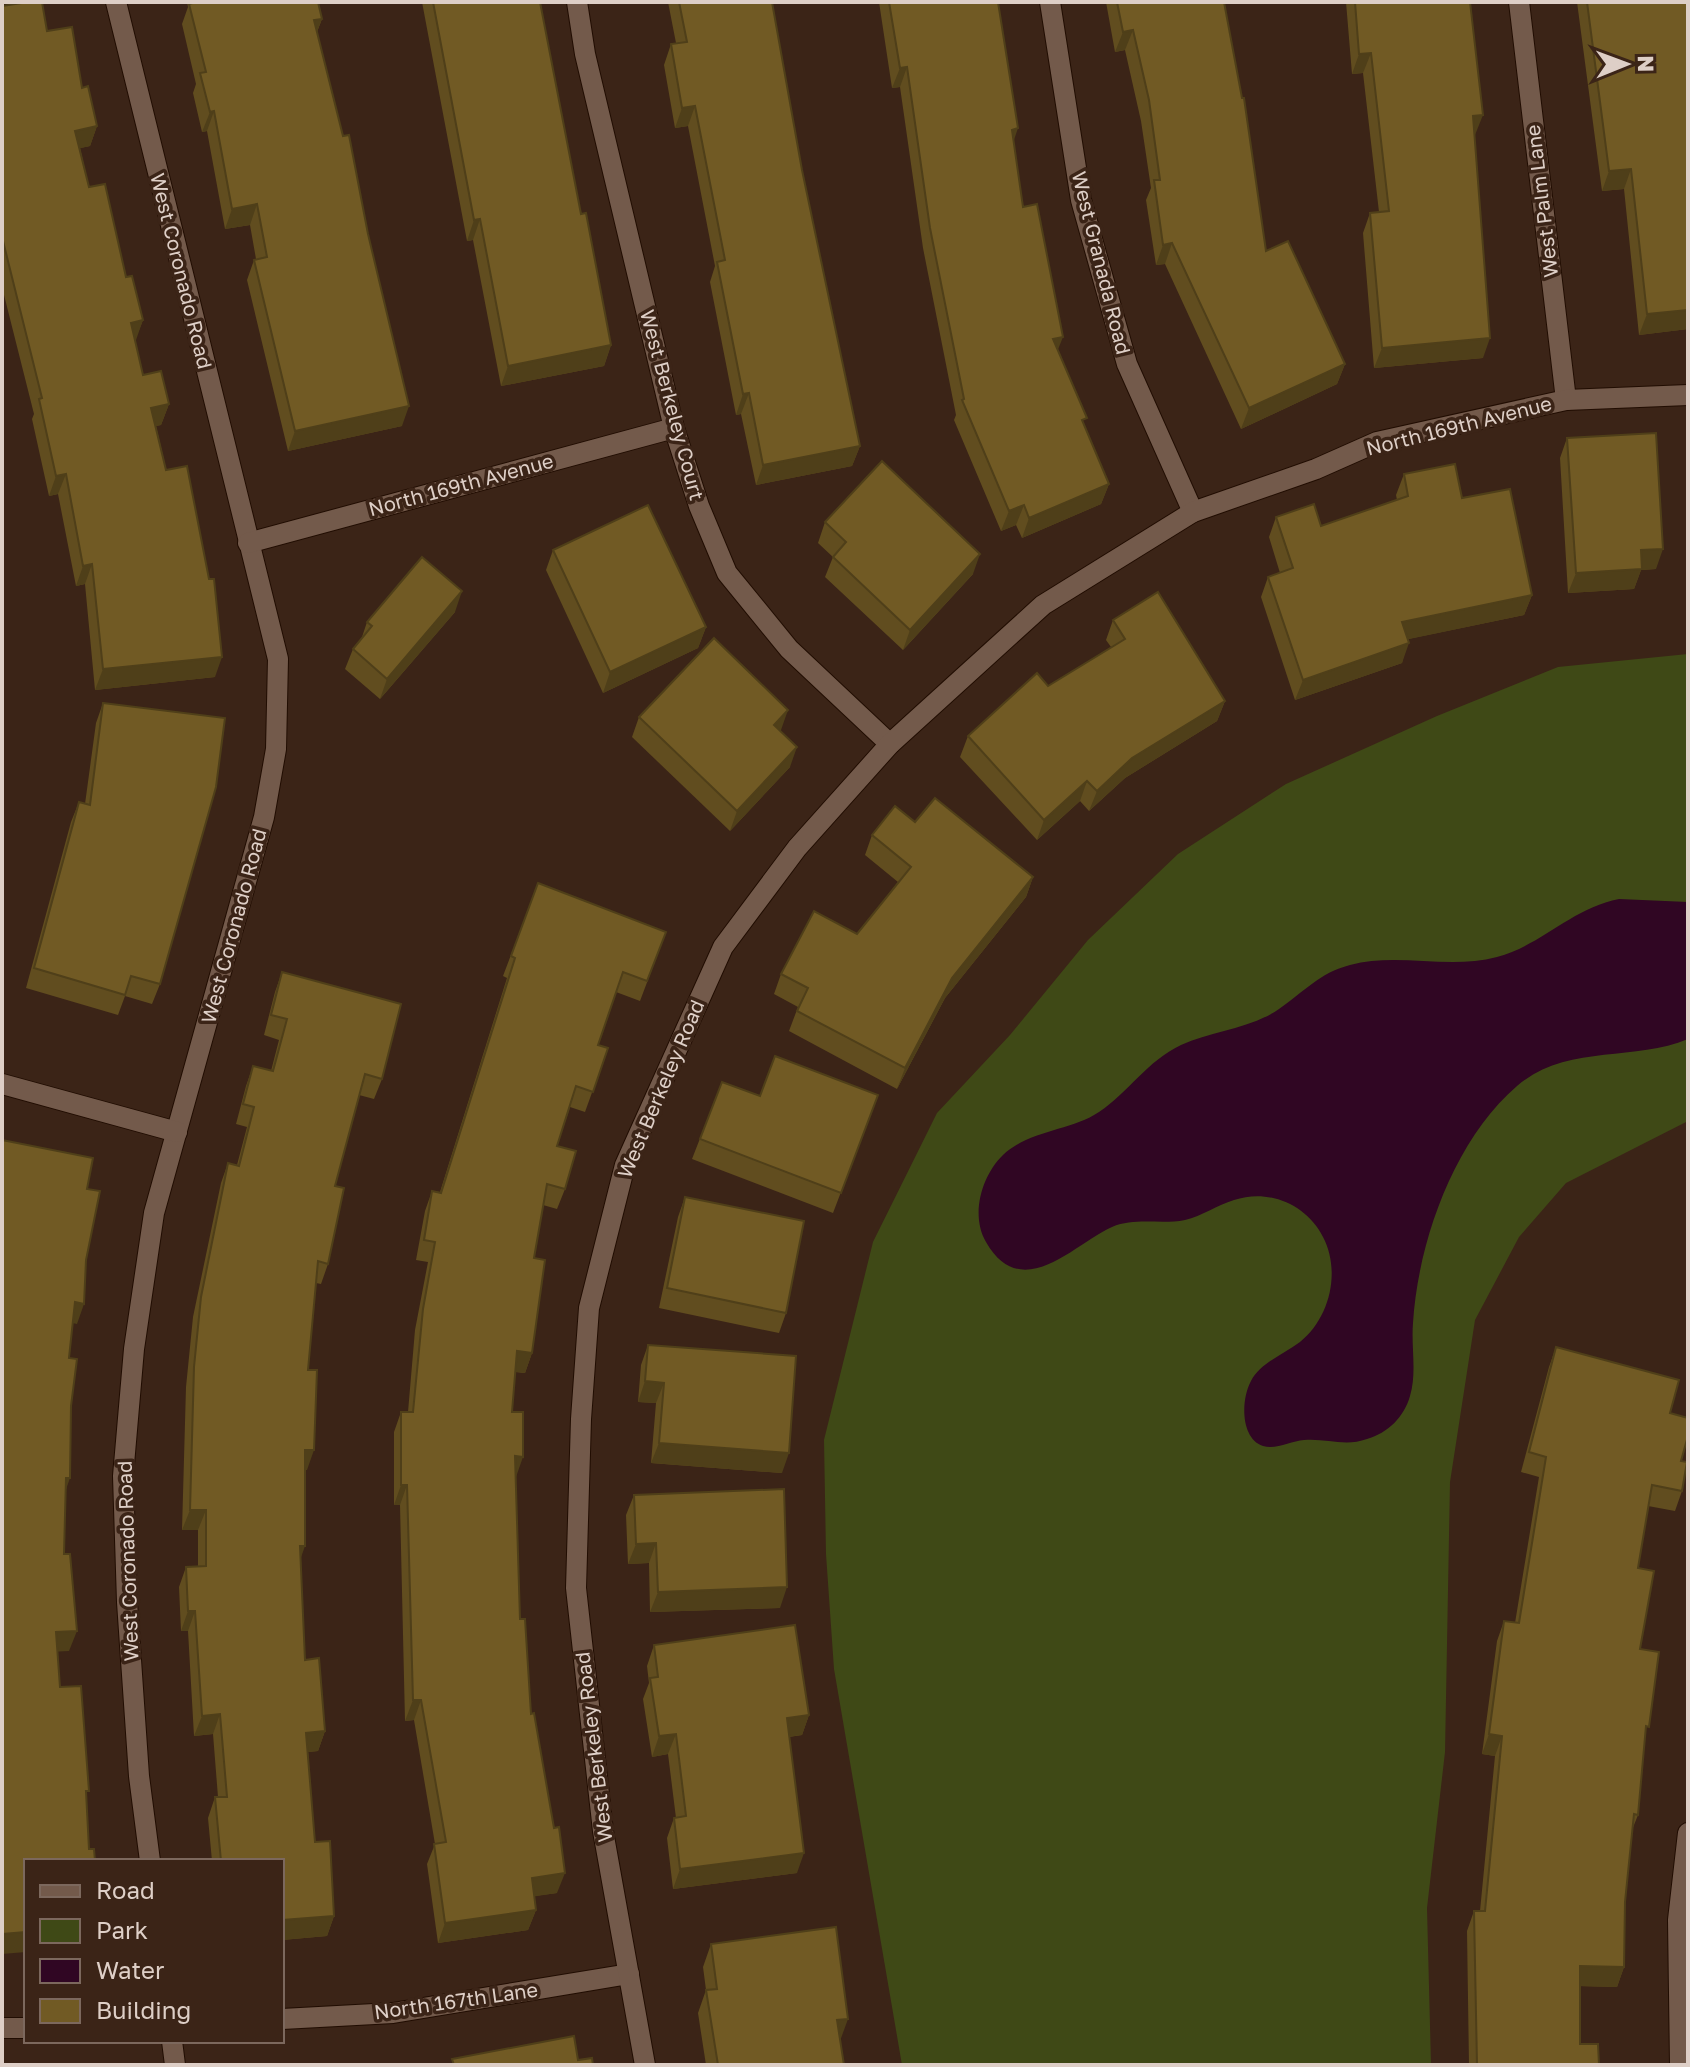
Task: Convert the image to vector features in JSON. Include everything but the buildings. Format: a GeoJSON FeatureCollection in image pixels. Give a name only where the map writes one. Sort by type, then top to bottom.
{"type":"FeatureCollection","features":[{"type":"Feature","properties":{"kind":"street","name":"West Coronado Road"},"geometry":{"type":"LineString","coordinates":[[116,2],[278,659],[276,749],[264,817],[154,1213],[134,1349],[123,1476],[127,1602],[139,1776],[150,1859]]}},
{"type":"Feature","properties":{"kind":"street","name":"West Berkeley Court"},"geometry":{"type":"LineString","coordinates":[[577,2],[585,54],[674,428],[699,506],[727,573],[789,649],[890,744]]}},
{"type":"Feature","properties":{"kind":"street","name":"West Granada Road"},"geometry":{"type":"LineString","coordinates":[[1050,2],[1081,200],[1114,320],[1127,364],[1193,512]]}},
{"type":"Feature","properties":{"kind":"street","name":"West Palm Lane"},"geometry":{"type":"LineString","coordinates":[[1519,2],[1566,400]]}},
{"type":"Feature","properties":{"kind":"street","name":"North 169th Avenue"},"geometry":{"type":"LineString","coordinates":[[1193,512],[1316,469],[1377,442],[1566,400],[1688,395]]}},
{"type":"Feature","properties":{"kind":"street","name":"North 169th Avenue"},"geometry":{"type":"LineString","coordinates":[[248,543],[674,428]]}},
{"type":"Feature","properties":{"kind":"street","name":"West Berkeley Road"},"geometry":{"type":"LineString","coordinates":[[645,2065],[603,1831],[576,1588],[581,1419],[589,1308],[625,1165],[723,947],[797,848],[890,744],[1043,605],[1193,512]]}},
{"type":"Feature","properties":{"kind":"street"},"geometry":{"type":"LineString","coordinates":[[2,1084],[177,1132]]}},
{"type":"Feature","properties":{"kind":"street"},"geometry":{"type":"LineString","coordinates":[[1680,2065],[1678,1920],[1688,1833]]}},
{"type":"Feature","properties":{"kind":"street","name":"North 167th Lane"},"geometry":{"type":"LineString","coordinates":[[284,2019],[393,2013],[629,1974]]}},
{"type":"Feature","properties":{"kind":"street"},"geometry":{"type":"LineString","coordinates":[[2,2028],[24,2028]]}},
{"type":"Feature","properties":{"kind":"street"},"geometry":{"type":"LineString","coordinates":[[172,2043],[175,2065]]}},
{"type":"Feature","properties":{"kind":"green space"},"geometry":{"type":"Polygon","coordinates":[[[1688,654],[1688,1121],[1566,1183],[1519,1237],[1475,1320],[1450,1482],[1445,1752],[1427,1908],[1431,2065],[902,2065],[834,1669],[826,1554],[824,1440],[873,1242],[937,1113],[1010,1035],[1088,940],[1178,854],[1286,784],[1437,716],[1558,667],[1688,654]]]}},
{"type":"Feature","properties":{"kind":"water"},"geometry":{"type":"Polygon","coordinates":[[[1619,899],[1688,902],[1688,1039],[1667,1046],[1556,1064],[1517,1086],[1495,1108],[1458,1163],[1431,1227],[1416,1292],[1410,1396],[1399,1417],[1382,1433],[1351,1442],[1304,1440],[1268,1447],[1255,1442],[1246,1427],[1245,1398],[1255,1374],[1310,1332],[1319,1320],[1330,1293],[1331,1264],[1323,1237],[1307,1216],[1286,1202],[1260,1196],[1247,1197],[1185,1220],[1121,1224],[1049,1264],[1032,1269],[1016,1268],[1000,1260],[986,1242],[979,1220],[981,1196],[989,1173],[1003,1155],[1025,1140],[1099,1112],[1158,1059],[1181,1045],[1268,1016],[1339,968],[1368,961],[1460,962],[1497,957],[1528,944],[1586,910],[1619,899]]]}}]}
